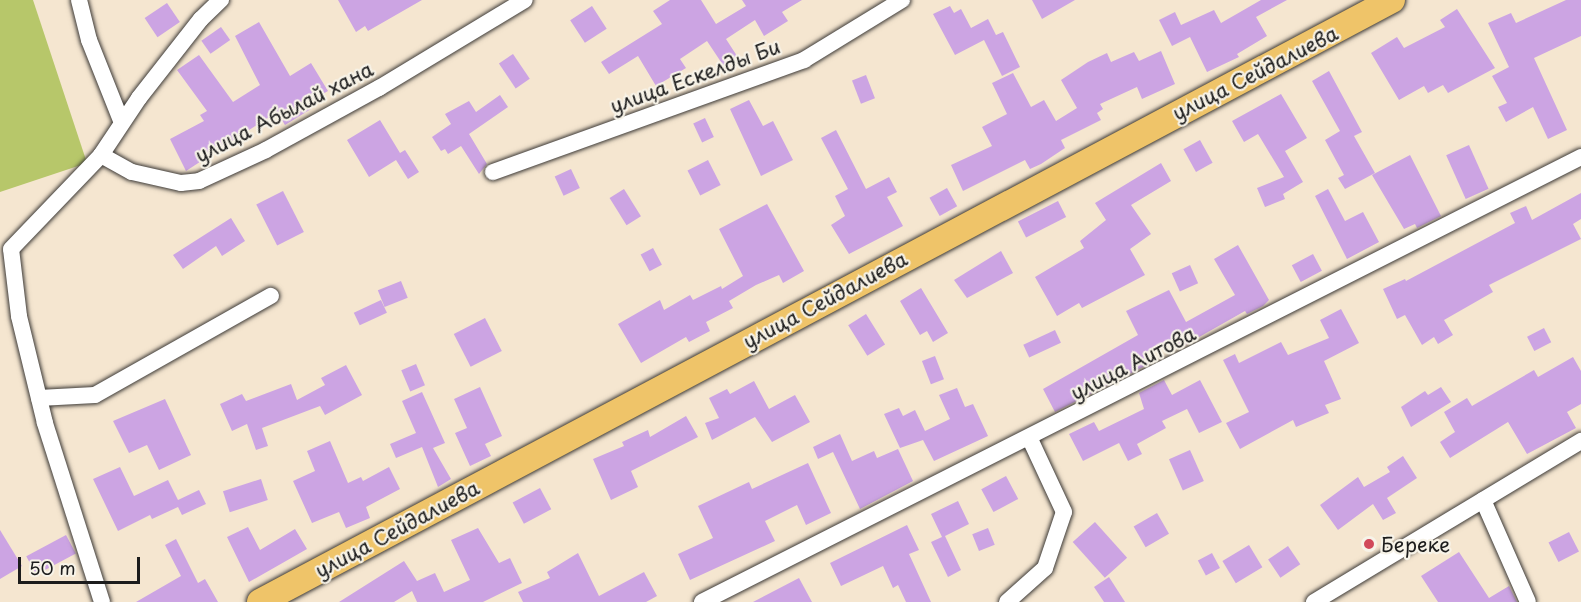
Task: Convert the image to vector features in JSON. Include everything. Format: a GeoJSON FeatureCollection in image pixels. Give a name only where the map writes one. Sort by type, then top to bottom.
{"type":"FeatureCollection","features":[{"type":"Feature","properties":{"kind":"main road","name":"улица Сейдалиева"},"geometry":{"type":"LineString","coordinates":[[260,602],[1392,0]]}},
{"type":"Feature","properties":{"kind":"street"},"geometry":{"type":"LineString","coordinates":[[79,0],[89,40],[122,123]]}},
{"type":"Feature","properties":{"kind":"street"},"geometry":{"type":"LineString","coordinates":[[102,602],[45,423],[19,316],[11,249],[101,155],[122,123],[201,19],[221,0]]}},
{"type":"Feature","properties":{"kind":"street","name":"улица Абылай хана"},"geometry":{"type":"LineString","coordinates":[[101,155],[132,172],[181,183],[199,181],[266,150],[369,94],[525,0]]}},
{"type":"Feature","properties":{"kind":"street","name":"улица Ескелды Би"},"geometry":{"type":"LineString","coordinates":[[493,172],[804,60],[902,0]]}},
{"type":"Feature","properties":{"kind":"street","name":"улица Аитова"},"geometry":{"type":"LineString","coordinates":[[702,602],[1030,439],[1581,157]]}},
{"type":"Feature","properties":{"kind":"street"},"geometry":{"type":"LineString","coordinates":[[39,398],[95,394],[271,296]]}},
{"type":"Feature","properties":{"kind":"street"},"geometry":{"type":"LineString","coordinates":[[1007,602],[1045,568],[1064,512],[1030,439]]}},
{"type":"Feature","properties":{"kind":"street"},"geometry":{"type":"LineString","coordinates":[[1314,602],[1581,441]]}},
{"type":"Feature","properties":{"kind":"street"},"geometry":{"type":"LineString","coordinates":[[1484,500],[1528,602]]}},
{"type":"Feature","properties":{"kind":"green space"},"geometry":{"type":"Polygon","coordinates":[[[0,0],[33,0],[87,163],[0,192],[0,0]]]}},
{"type":"Feature","properties":{"kind":"building"},"geometry":{"type":"Polygon","coordinates":[[[338,0],[422,0],[368,31],[365,26],[356,32],[338,0]]]}},
{"type":"Feature","properties":{"kind":"building"},"geometry":{"type":"Polygon","coordinates":[[[670,0],[701,0],[716,24],[746,6],[742,0],[802,0],[782,12],[788,21],[764,36],[755,20],[726,39],[739,59],[725,68],[707,41],[680,59],[686,68],[656,86],[638,56],[609,74],[601,62],[662,24],[653,11],[670,0]]]}},
{"type":"Feature","properties":{"kind":"building"},"geometry":{"type":"Polygon","coordinates":[[[1032,0],[1075,0],[1042,19],[1032,0]]]}},
{"type":"Feature","properties":{"kind":"building"},"geometry":{"type":"Polygon","coordinates":[[[1261,0],[1287,0],[1256,17],[1267,36],[1237,54],[1239,57],[1207,72],[1190,37],[1172,46],[1159,20],[1175,12],[1181,25],[1214,10],[1221,23],[1261,0]]]}},
{"type":"Feature","properties":{"kind":"building"},"geometry":{"type":"Polygon","coordinates":[[[1566,0],[1581,0],[1581,36],[1534,58],[1567,130],[1548,139],[1533,107],[1506,122],[1498,107],[1507,103],[1492,76],[1509,67],[1488,23],[1511,13],[1516,23],[1566,0]]]}},
{"type":"Feature","properties":{"kind":"building"},"geometry":{"type":"Polygon","coordinates":[[[167,3],[180,22],[157,37],[145,18],[167,3]]]}},
{"type":"Feature","properties":{"kind":"building"},"geometry":{"type":"Polygon","coordinates":[[[592,6],[607,29],[585,43],[570,20],[592,6]]]}},
{"type":"Feature","properties":{"kind":"building"},"geometry":{"type":"Polygon","coordinates":[[[950,6],[954,13],[961,9],[971,28],[988,19],[996,35],[1003,32],[1020,67],[1002,76],[984,40],[955,55],[933,14],[950,6]]]}},
{"type":"Feature","properties":{"kind":"building"},"geometry":{"type":"Polygon","coordinates":[[[1457,9],[1495,68],[1448,93],[1443,85],[1428,93],[1424,86],[1399,100],[1371,53],[1397,37],[1404,48],[1445,27],[1440,20],[1457,9]]]}},
{"type":"Feature","properties":{"kind":"building"},"geometry":{"type":"Polygon","coordinates":[[[259,22],[290,76],[311,63],[328,91],[307,103],[311,109],[285,125],[277,112],[186,171],[170,139],[204,121],[200,115],[207,111],[177,70],[199,55],[233,102],[260,85],[235,36],[259,22]]]}},
{"type":"Feature","properties":{"kind":"building"},"geometry":{"type":"Polygon","coordinates":[[[221,27],[230,40],[211,54],[201,41],[221,27]]]}},
{"type":"Feature","properties":{"kind":"building"},"geometry":{"type":"Polygon","coordinates":[[[1161,51],[1175,84],[1142,99],[1137,87],[1100,104],[1103,109],[1097,113],[1101,120],[1061,140],[1065,148],[1041,164],[1030,169],[1025,160],[963,191],[951,165],[992,146],[982,127],[1007,114],[992,83],[1013,73],[1031,107],[1044,100],[1056,121],[1077,108],[1061,80],[1088,62],[1107,53],[1111,62],[1134,52],[1139,61],[1161,51]]]}},
{"type":"Feature","properties":{"kind":"building"},"geometry":{"type":"Polygon","coordinates":[[[513,54],[530,79],[516,88],[499,64],[513,54]]]}},
{"type":"Feature","properties":{"kind":"building"},"geometry":{"type":"Polygon","coordinates":[[[1329,71],[1362,132],[1354,136],[1375,173],[1345,189],[1338,178],[1344,175],[1325,140],[1340,131],[1312,81],[1329,71]]]}},
{"type":"Feature","properties":{"kind":"building"},"geometry":{"type":"Polygon","coordinates":[[[866,75],[875,98],[861,104],[852,80],[866,75]]]}},
{"type":"Feature","properties":{"kind":"building"},"geometry":{"type":"Polygon","coordinates":[[[1281,94],[1307,138],[1285,151],[1303,182],[1283,194],[1285,199],[1265,207],[1257,188],[1284,177],[1258,134],[1244,142],[1232,121],[1281,94]]]}},
{"type":"Feature","properties":{"kind":"building"},"geometry":{"type":"Polygon","coordinates":[[[500,95],[508,107],[469,134],[487,164],[479,174],[461,146],[448,154],[445,149],[441,151],[432,137],[451,124],[445,114],[469,101],[476,112],[500,95]]]}},
{"type":"Feature","properties":{"kind":"building"},"geometry":{"type":"Polygon","coordinates":[[[749,100],[763,126],[773,121],[793,160],[761,176],[730,109],[749,100]]]}},
{"type":"Feature","properties":{"kind":"building"},"geometry":{"type":"Polygon","coordinates":[[[705,118],[714,137],[702,143],[693,123],[705,118]]]}},
{"type":"Feature","properties":{"kind":"building"},"geometry":{"type":"Polygon","coordinates":[[[380,120],[400,153],[405,150],[419,172],[408,179],[396,160],[369,177],[347,140],[380,120]]]}},
{"type":"Feature","properties":{"kind":"building"},"geometry":{"type":"Polygon","coordinates":[[[836,130],[866,189],[889,177],[897,192],[887,197],[903,226],[849,254],[831,225],[845,216],[835,196],[848,189],[821,138],[836,130]]]}},
{"type":"Feature","properties":{"kind":"building"},"geometry":{"type":"Polygon","coordinates":[[[1200,140],[1213,163],[1196,172],[1183,149],[1200,140]]]}},
{"type":"Feature","properties":{"kind":"building"},"geometry":{"type":"Polygon","coordinates":[[[1469,145],[1489,189],[1466,199],[1446,155],[1469,145]]]}},
{"type":"Feature","properties":{"kind":"building"},"geometry":{"type":"Polygon","coordinates":[[[1410,155],[1441,216],[1417,228],[1415,224],[1404,229],[1372,175],[1410,155]]]}},
{"type":"Feature","properties":{"kind":"building"},"geometry":{"type":"Polygon","coordinates":[[[708,160],[721,185],[700,195],[688,170],[708,160]]]}},
{"type":"Feature","properties":{"kind":"building"},"geometry":{"type":"Polygon","coordinates":[[[1161,163],[1171,181],[1131,205],[1151,234],[1130,249],[1145,275],[1082,308],[1079,303],[1057,316],[1035,277],[1084,248],[1080,241],[1106,220],[1095,203],[1161,163]]]}},
{"type":"Feature","properties":{"kind":"building"},"geometry":{"type":"Polygon","coordinates":[[[571,169],[580,188],[564,196],[555,177],[571,169]]]}},
{"type":"Feature","properties":{"kind":"building"},"geometry":{"type":"Polygon","coordinates":[[[947,188],[957,206],[940,216],[930,198],[947,188]]]}},
{"type":"Feature","properties":{"kind":"building"},"geometry":{"type":"Polygon","coordinates":[[[624,189],[641,216],[627,225],[610,198],[624,189]]]}},
{"type":"Feature","properties":{"kind":"building"},"geometry":{"type":"Polygon","coordinates":[[[1328,189],[1345,221],[1363,212],[1379,242],[1347,259],[1315,196],[1328,189]]]}},
{"type":"Feature","properties":{"kind":"building"},"geometry":{"type":"Polygon","coordinates":[[[283,191],[304,232],[277,246],[256,205],[283,191]]]}},
{"type":"Feature","properties":{"kind":"building"},"geometry":{"type":"Polygon","coordinates":[[[1581,193],[1581,219],[1573,224],[1581,239],[1489,285],[1493,292],[1444,320],[1453,335],[1438,344],[1434,337],[1422,345],[1405,315],[1397,319],[1383,289],[1405,279],[1406,281],[1515,223],[1510,213],[1526,206],[1532,220],[1581,193]]]}},
{"type":"Feature","properties":{"kind":"building"},"geometry":{"type":"Polygon","coordinates":[[[1058,201],[1066,217],[1026,237],[1018,221],[1058,201]]]}},
{"type":"Feature","properties":{"kind":"building"},"geometry":{"type":"Polygon","coordinates":[[[767,204],[804,271],[783,283],[779,275],[756,285],[729,301],[733,308],[706,322],[710,331],[689,342],[686,337],[641,363],[618,324],[660,300],[664,310],[690,295],[693,300],[721,286],[722,289],[743,276],[719,229],[767,204]]]}},
{"type":"Feature","properties":{"kind":"building"},"geometry":{"type":"Polygon","coordinates":[[[231,218],[245,241],[222,256],[216,246],[183,269],[173,255],[231,218]]]}},
{"type":"Feature","properties":{"kind":"building"},"geometry":{"type":"Polygon","coordinates":[[[1238,245],[1269,300],[1263,306],[1247,314],[1245,311],[1178,349],[1174,342],[1151,354],[1155,361],[1055,412],[1043,389],[1138,335],[1126,311],[1169,290],[1186,322],[1235,295],[1214,259],[1238,245]]]}},
{"type":"Feature","properties":{"kind":"building"},"geometry":{"type":"Polygon","coordinates":[[[653,248],[662,265],[650,271],[641,255],[653,248]]]}},
{"type":"Feature","properties":{"kind":"building"},"geometry":{"type":"Polygon","coordinates":[[[1001,251],[1013,273],[967,298],[954,280],[1001,251]]]}},
{"type":"Feature","properties":{"kind":"building"},"geometry":{"type":"Polygon","coordinates":[[[1313,254],[1322,271],[1301,282],[1292,265],[1313,254]]]}},
{"type":"Feature","properties":{"kind":"building"},"geometry":{"type":"Polygon","coordinates":[[[1190,265],[1198,283],[1180,291],[1172,273],[1190,265]]]}},
{"type":"Feature","properties":{"kind":"building"},"geometry":{"type":"Polygon","coordinates":[[[401,281],[408,298],[385,307],[378,290],[401,281]]]}},
{"type":"Feature","properties":{"kind":"building"},"geometry":{"type":"Polygon","coordinates":[[[921,288],[948,333],[933,342],[927,331],[920,335],[900,301],[921,288]]]}},
{"type":"Feature","properties":{"kind":"building"},"geometry":{"type":"Polygon","coordinates":[[[381,300],[387,313],[360,325],[354,313],[381,300]]]}},
{"type":"Feature","properties":{"kind":"building"},"geometry":{"type":"Polygon","coordinates":[[[1341,309],[1359,343],[1324,361],[1341,399],[1325,405],[1329,413],[1296,427],[1293,420],[1240,449],[1226,423],[1249,412],[1223,360],[1235,354],[1239,363],[1281,342],[1288,355],[1329,338],[1320,320],[1341,309]]]}},
{"type":"Feature","properties":{"kind":"building"},"geometry":{"type":"Polygon","coordinates":[[[866,314],[885,345],[867,356],[848,325],[866,314]]]}},
{"type":"Feature","properties":{"kind":"building"},"geometry":{"type":"Polygon","coordinates":[[[485,318],[502,351],[471,367],[454,334],[485,318]]]}},
{"type":"Feature","properties":{"kind":"building"},"geometry":{"type":"Polygon","coordinates":[[[1544,328],[1551,342],[1534,351],[1527,337],[1544,328]]]}},
{"type":"Feature","properties":{"kind":"building"},"geometry":{"type":"Polygon","coordinates":[[[1055,330],[1061,343],[1029,357],[1023,345],[1055,330]]]}},
{"type":"Feature","properties":{"kind":"building"},"geometry":{"type":"Polygon","coordinates":[[[935,356],[944,379],[931,384],[922,361],[935,356]]]}},
{"type":"Feature","properties":{"kind":"building"},"geometry":{"type":"Polygon","coordinates":[[[1573,357],[1581,371],[1581,404],[1567,412],[1576,428],[1527,454],[1508,422],[1450,458],[1440,442],[1455,432],[1444,412],[1467,398],[1472,406],[1534,370],[1538,377],[1573,357]]]}},
{"type":"Feature","properties":{"kind":"building"},"geometry":{"type":"Polygon","coordinates":[[[416,364],[425,385],[410,391],[401,370],[416,364]]]}},
{"type":"Feature","properties":{"kind":"building"},"geometry":{"type":"Polygon","coordinates":[[[346,365],[362,395],[325,415],[320,406],[262,428],[268,446],[256,450],[247,424],[232,431],[220,404],[242,394],[246,401],[291,384],[297,400],[325,385],[321,378],[346,365]]]}},
{"type":"Feature","properties":{"kind":"building"},"geometry":{"type":"Polygon","coordinates":[[[1164,380],[1172,395],[1200,380],[1222,422],[1199,433],[1187,409],[1162,421],[1166,428],[1137,444],[1142,454],[1128,461],[1119,443],[1083,461],[1069,434],[1094,422],[1099,431],[1144,409],[1139,393],[1164,380]]]}},
{"type":"Feature","properties":{"kind":"building"},"geometry":{"type":"Polygon","coordinates":[[[754,381],[769,409],[795,395],[810,422],[772,442],[755,417],[712,440],[705,423],[719,418],[709,398],[727,389],[730,394],[754,381]]]}},
{"type":"Feature","properties":{"kind":"building"},"geometry":{"type":"Polygon","coordinates":[[[480,387],[502,436],[485,444],[491,456],[470,466],[455,433],[467,428],[454,399],[480,387]]]}},
{"type":"Feature","properties":{"kind":"building"},"geometry":{"type":"Polygon","coordinates":[[[1441,387],[1451,402],[1411,427],[1401,407],[1425,391],[1428,395],[1441,387]]]}},
{"type":"Feature","properties":{"kind":"building"},"geometry":{"type":"Polygon","coordinates":[[[957,388],[965,407],[973,404],[988,436],[934,461],[923,440],[900,448],[884,414],[899,408],[903,416],[915,410],[925,431],[950,419],[939,395],[957,388]]]}},
{"type":"Feature","properties":{"kind":"building"},"geometry":{"type":"Polygon","coordinates":[[[422,392],[445,443],[433,448],[451,479],[438,487],[422,447],[396,458],[390,444],[416,433],[402,401],[422,392]]]}},
{"type":"Feature","properties":{"kind":"building"},"geometry":{"type":"Polygon","coordinates":[[[165,399],[191,455],[159,470],[147,445],[129,453],[113,421],[165,399]]]}},
{"type":"Feature","properties":{"kind":"building"},"geometry":{"type":"Polygon","coordinates":[[[686,416],[698,437],[631,471],[638,487],[611,500],[593,459],[624,446],[622,442],[648,430],[650,437],[686,416]]]}},
{"type":"Feature","properties":{"kind":"building"},"geometry":{"type":"Polygon","coordinates":[[[840,434],[852,461],[874,451],[877,458],[898,449],[913,481],[860,509],[833,452],[818,459],[813,447],[840,434]]]}},
{"type":"Feature","properties":{"kind":"building"},"geometry":{"type":"Polygon","coordinates":[[[330,441],[348,483],[361,477],[363,481],[389,467],[400,489],[366,507],[370,518],[346,528],[339,512],[312,523],[293,481],[315,471],[307,451],[330,441]]]}},
{"type":"Feature","properties":{"kind":"building"},"geometry":{"type":"Polygon","coordinates":[[[1190,450],[1204,481],[1183,490],[1169,459],[1190,450]]]}},
{"type":"Feature","properties":{"kind":"building"},"geometry":{"type":"Polygon","coordinates":[[[1403,456],[1417,478],[1387,498],[1396,513],[1383,520],[1373,504],[1338,530],[1320,505],[1358,477],[1364,487],[1390,472],[1387,467],[1403,456]]]}},
{"type":"Feature","properties":{"kind":"building"},"geometry":{"type":"Polygon","coordinates":[[[808,463],[831,513],[806,525],[797,505],[765,521],[775,541],[690,580],[678,554],[713,538],[698,506],[749,482],[752,489],[808,463]]]}},
{"type":"Feature","properties":{"kind":"building"},"geometry":{"type":"Polygon","coordinates":[[[120,467],[134,496],[168,480],[178,500],[199,490],[206,504],[182,515],[178,507],[152,519],[150,515],[118,531],[93,479],[120,467]]]}},
{"type":"Feature","properties":{"kind":"building"},"geometry":{"type":"Polygon","coordinates":[[[1006,476],[1018,499],[993,512],[981,489],[1006,476]]]}},
{"type":"Feature","properties":{"kind":"building"},"geometry":{"type":"Polygon","coordinates":[[[261,479],[268,500],[230,512],[223,491],[261,479]]]}},
{"type":"Feature","properties":{"kind":"building"},"geometry":{"type":"Polygon","coordinates":[[[540,488],[551,509],[524,524],[513,503],[540,488]]]}},
{"type":"Feature","properties":{"kind":"building"},"geometry":{"type":"Polygon","coordinates":[[[958,501],[969,524],[945,536],[961,570],[948,577],[931,542],[942,537],[931,514],[958,501]]]}},
{"type":"Feature","properties":{"kind":"building"},"geometry":{"type":"Polygon","coordinates":[[[1157,513],[1169,534],[1146,547],[1134,526],[1157,513]]]}},
{"type":"Feature","properties":{"kind":"building"},"geometry":{"type":"Polygon","coordinates":[[[1095,522],[1127,558],[1105,578],[1073,542],[1095,522]]]}},
{"type":"Feature","properties":{"kind":"building"},"geometry":{"type":"Polygon","coordinates":[[[907,525],[919,550],[909,554],[931,602],[906,602],[898,585],[893,588],[883,566],[841,586],[830,563],[907,525]]]}},
{"type":"Feature","properties":{"kind":"building"},"geometry":{"type":"Polygon","coordinates":[[[248,527],[260,550],[295,529],[307,549],[249,582],[227,537],[248,527]]]}},
{"type":"Feature","properties":{"kind":"building"},"geometry":{"type":"Polygon","coordinates":[[[478,528],[499,563],[510,558],[522,583],[483,602],[417,602],[412,591],[394,602],[339,602],[404,561],[417,581],[435,573],[444,592],[470,580],[451,540],[478,528]]]}},
{"type":"Feature","properties":{"kind":"building"},"geometry":{"type":"Polygon","coordinates":[[[988,528],[995,545],[979,551],[972,534],[988,528]]]}},
{"type":"Feature","properties":{"kind":"building"},"geometry":{"type":"Polygon","coordinates":[[[0,530],[22,566],[0,579],[0,530]]]}},
{"type":"Feature","properties":{"kind":"building"},"geometry":{"type":"Polygon","coordinates":[[[1569,532],[1579,552],[1558,562],[1549,542],[1569,532]]]}},
{"type":"Feature","properties":{"kind":"building"},"geometry":{"type":"Polygon","coordinates":[[[66,535],[76,554],[36,575],[26,556],[66,535]]]}},
{"type":"Feature","properties":{"kind":"building"},"geometry":{"type":"Polygon","coordinates":[[[176,539],[198,583],[205,579],[218,602],[136,602],[181,576],[165,545],[176,539]]]}},
{"type":"Feature","properties":{"kind":"building"},"geometry":{"type":"Polygon","coordinates":[[[1249,545],[1262,567],[1236,583],[1222,561],[1249,545]]]}},
{"type":"Feature","properties":{"kind":"building"},"geometry":{"type":"Polygon","coordinates":[[[1288,546],[1300,564],[1280,578],[1268,559],[1288,546]]]}},
{"type":"Feature","properties":{"kind":"building"},"geometry":{"type":"Polygon","coordinates":[[[1459,552],[1489,598],[1509,586],[1517,602],[1438,602],[1421,576],[1459,552]]]}},
{"type":"Feature","properties":{"kind":"building"},"geometry":{"type":"Polygon","coordinates":[[[578,553],[599,596],[644,572],[657,596],[646,602],[523,602],[518,592],[550,578],[547,572],[578,553]]]}},
{"type":"Feature","properties":{"kind":"building"},"geometry":{"type":"Polygon","coordinates":[[[1212,553],[1220,568],[1206,576],[1198,561],[1212,553]]]}},
{"type":"Feature","properties":{"kind":"building"},"geometry":{"type":"Polygon","coordinates":[[[1109,577],[1125,602],[1104,602],[1094,587],[1109,577]]]}},
{"type":"Feature","properties":{"kind":"building"},"geometry":{"type":"Polygon","coordinates":[[[799,578],[812,602],[753,602],[799,578]]]}},
{"type":"Feature","properties":{"kind":"place","name":"Береке"},"geometry":{"type":"Point","coordinates":[1369,544]}}]}
